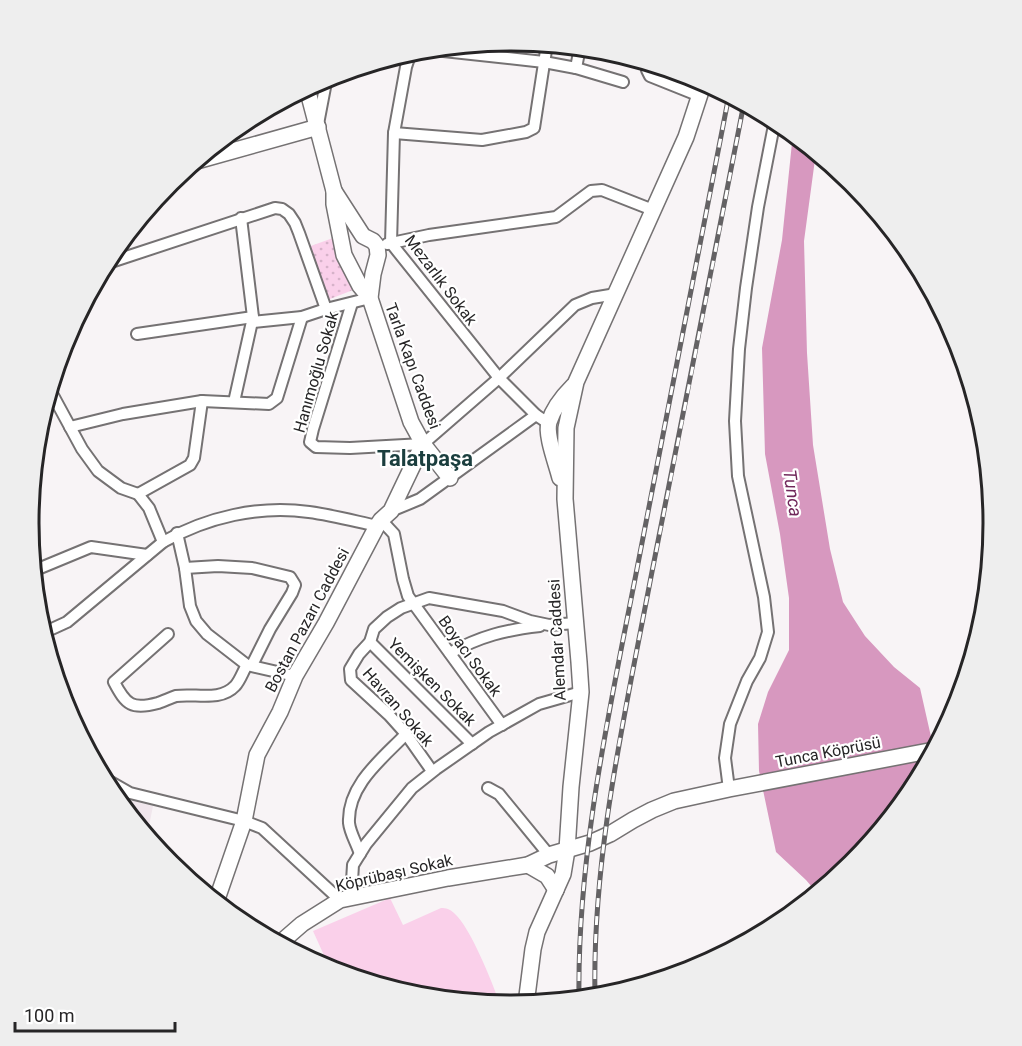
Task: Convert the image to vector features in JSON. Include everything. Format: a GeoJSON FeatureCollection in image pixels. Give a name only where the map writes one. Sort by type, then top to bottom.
{"type":"FeatureCollection","features":[{"type":"Feature","properties":{"kind":"street"},"geometry":{"type":"LineString","coordinates":[[394,133],[482,140],[526,132],[534,128],[546,52]]}},
{"type":"Feature","properties":{"kind":"street"},"geometry":{"type":"LineString","coordinates":[[465,53],[544,62],[624,81]]}},
{"type":"Feature","properties":{"kind":"street"},"geometry":{"type":"LineString","coordinates":[[576,68],[578,56]]}},
{"type":"Feature","properties":{"kind":"street","name":"Mezarlık Sokak"},"geometry":{"type":"LineString","coordinates":[[407,63],[394,133],[381,251],[544,424]]}},
{"type":"Feature","properties":{"kind":"street"},"geometry":{"type":"LineString","coordinates":[[648,71],[650,76],[688,86]]}},
{"type":"Feature","properties":{"kind":"street"},"geometry":{"type":"LineString","coordinates":[[214,157],[318,128],[325,89]]}},
{"type":"Feature","properties":{"kind":"street"},"geometry":{"type":"LineString","coordinates":[[565,499],[566,432],[576,382],[686,137],[701,91]]}},
{"type":"Feature","properties":{"kind":"street","name":"Tarla Kapı Caddesi"},"geometry":{"type":"LineString","coordinates":[[309,97],[334,192],[334,204],[344,255],[363,290],[370,298],[411,422],[423,444]]}},
{"type":"Feature","properties":{"kind":"street"},"geometry":{"type":"LineString","coordinates":[[735,788],[725,758],[729,724],[747,681],[760,658],[768,632],[764,597],[738,476],[735,421],[746,288],[758,207],[773,131]]}},
{"type":"Feature","properties":{"kind":"street"},"geometry":{"type":"LineString","coordinates":[[227,147],[229,153]]}},
{"type":"Feature","properties":{"kind":"street"},"geometry":{"type":"LineString","coordinates":[[349,264],[356,268],[363,268],[381,251],[429,235],[556,217],[591,191],[602,190],[653,210]]}},
{"type":"Feature","properties":{"kind":"street","name":"Tarla Kapı Caddesi"},"geometry":{"type":"LineString","coordinates":[[334,192],[363,236],[373,241],[381,251],[373,274],[370,298]]}},
{"type":"Feature","properties":{"kind":"street"},"geometry":{"type":"LineString","coordinates":[[121,259],[241,218],[275,208],[282,209],[289,214],[299,233],[326,309]]}},
{"type":"Feature","properties":{"kind":"street"},"geometry":{"type":"LineString","coordinates":[[234,402],[253,319],[241,218]]}},
{"type":"Feature","properties":{"kind":"street"},"geometry":{"type":"LineString","coordinates":[[344,249],[350,238],[363,236]]}},
{"type":"Feature","properties":{"kind":"street","name":"Bostan Pazarı Caddesi"},"geometry":{"type":"LineString","coordinates":[[219,893],[244,821],[257,755],[296,676],[423,444],[499,378],[574,306],[592,298],[616,294]]}},
{"type":"Feature","properties":{"kind":"street"},"geometry":{"type":"LineString","coordinates":[[137,334],[253,319],[302,317],[370,298]]}},
{"type":"Feature","properties":{"kind":"street","name":"Hanımoğlu Sokak"},"geometry":{"type":"LineString","coordinates":[[352,303],[310,442],[316,447],[350,448],[423,444]]}},
{"type":"Feature","properties":{"kind":"street"},"geometry":{"type":"LineString","coordinates":[[70,427],[123,414],[202,401],[268,404],[277,398],[302,317]]}},
{"type":"Feature","properties":{"kind":"street"},"geometry":{"type":"LineString","coordinates":[[51,629],[67,622],[163,542],[177,534],[225,516],[266,509],[383,519],[544,424],[576,382]]}},
{"type":"Feature","properties":{"kind":"street"},"geometry":{"type":"LineString","coordinates":[[55,400],[81,448],[98,471],[121,488],[138,494],[149,508],[163,542]]}},
{"type":"Feature","properties":{"kind":"street"},"geometry":{"type":"LineString","coordinates":[[138,494],[190,465],[194,458],[202,401]]}},
{"type":"Feature","properties":{"kind":"street"},"geometry":{"type":"LineString","coordinates":[[544,424],[552,438],[558,440],[566,432]]}},
{"type":"Feature","properties":{"kind":"street"},"geometry":{"type":"LineString","coordinates":[[544,424],[565,499]]}},
{"type":"Feature","properties":{"kind":"street"},"geometry":{"type":"LineString","coordinates":[[423,444],[450,478]]}},
{"type":"Feature","properties":{"kind":"street","name":"Alemdar Caddesi"},"geometry":{"type":"LineString","coordinates":[[527,994],[537,932],[563,874],[581,692],[565,499]]}},
{"type":"Feature","properties":{"kind":"street","name":"Boyacı Sokak"},"geometry":{"type":"LineString","coordinates":[[383,519],[394,534],[408,596],[502,725]]}},
{"type":"Feature","properties":{"kind":"street"},"geometry":{"type":"LineString","coordinates":[[177,534],[185,568],[190,606],[196,621],[207,634],[249,665],[296,676]]}},
{"type":"Feature","properties":{"kind":"street"},"geometry":{"type":"LineString","coordinates":[[41,568],[91,548],[147,555]]}},
{"type":"Feature","properties":{"kind":"street"},"geometry":{"type":"LineString","coordinates":[[168,634],[114,682],[121,697],[132,705],[139,707],[177,696],[224,693],[236,686],[295,585],[290,577],[252,567],[185,568]]}},
{"type":"Feature","properties":{"kind":"street","name":"Havran Sokak"},"geometry":{"type":"LineString","coordinates":[[432,771],[406,734],[351,680],[350,669],[370,642],[375,629],[400,608],[429,598],[503,611],[549,625],[576,623]]}},
{"type":"Feature","properties":{"kind":"street"},"geometry":{"type":"LineString","coordinates":[[450,653],[511,629],[549,625]]}},
{"type":"Feature","properties":{"kind":"street","name":"Yemişken Sokak"},"geometry":{"type":"LineString","coordinates":[[370,642],[472,744]]}},
{"type":"Feature","properties":{"kind":"street"},"geometry":{"type":"LineString","coordinates":[[121,788],[130,793],[244,821],[262,828],[345,899],[353,865],[366,844],[412,788],[432,771],[502,725],[539,704],[581,692]]}},
{"type":"Feature","properties":{"kind":"street"},"geometry":{"type":"LineString","coordinates":[[360,854],[349,824],[350,808],[358,784],[406,734]]}},
{"type":"Feature","properties":{"kind":"street","name":"Tunca Köprüsü"},"geometry":{"type":"LineString","coordinates":[[567,850],[610,834],[633,819],[674,801],[924,752]]}},
{"type":"Feature","properties":{"kind":"street"},"geometry":{"type":"LineString","coordinates":[[488,788],[499,794],[549,855]]}},
{"type":"Feature","properties":{"kind":"street"},"geometry":{"type":"LineString","coordinates":[[126,795],[130,793]]}},
{"type":"Feature","properties":{"kind":"street","name":"Köprübaşı Sokak"},"geometry":{"type":"LineString","coordinates":[[286,938],[302,924],[345,899],[448,878],[528,865],[567,850]]}},
{"type":"Feature","properties":{"kind":"street"},"geometry":{"type":"LineString","coordinates":[[528,865],[547,876],[556,890]]}},
{"type":"Feature","properties":{"kind":"shaded area"},"geometry":{"type":"Polygon","coordinates":[[[333,238],[353,290],[330,299],[308,247],[333,238]]]}},
{"type":"Feature","properties":{"kind":"shaded area"},"geometry":{"type":"Polygon","coordinates":[[[130,800],[153,806],[149,825],[130,800]]]}},
{"type":"Feature","properties":{"kind":"shaded area"},"geometry":{"type":"Polygon","coordinates":[[[390,898],[403,925],[441,908],[448,909],[461,920],[467,930],[496,995],[419,986],[359,970],[324,956],[313,931],[390,898]]]}},
{"type":"Feature","properties":{"kind":"water","name":"Tunca"},"geometry":{"type":"Polygon","coordinates":[[[792,145],[815,162],[804,241],[807,353],[813,445],[830,549],[843,602],[865,636],[894,667],[920,688],[931,737],[903,785],[866,834],[845,857],[811,886],[776,852],[759,771],[758,724],[768,692],[789,650],[789,598],[765,454],[762,348],[782,240],[792,145]]]}},
{"type":"Feature","properties":{"kind":"railway"},"geometry":{"type":"LineString","coordinates":[[579,990],[583,893],[596,788],[727,104]]}},
{"type":"Feature","properties":{"kind":"railway"},"geometry":{"type":"LineString","coordinates":[[595,987],[599,892],[612,788],[630,685],[742,112]]}},
{"type":"Feature","properties":{"kind":"district","name":"Talatpaşa"},"geometry":{"type":"Point","coordinates":[425,458]}}]}
